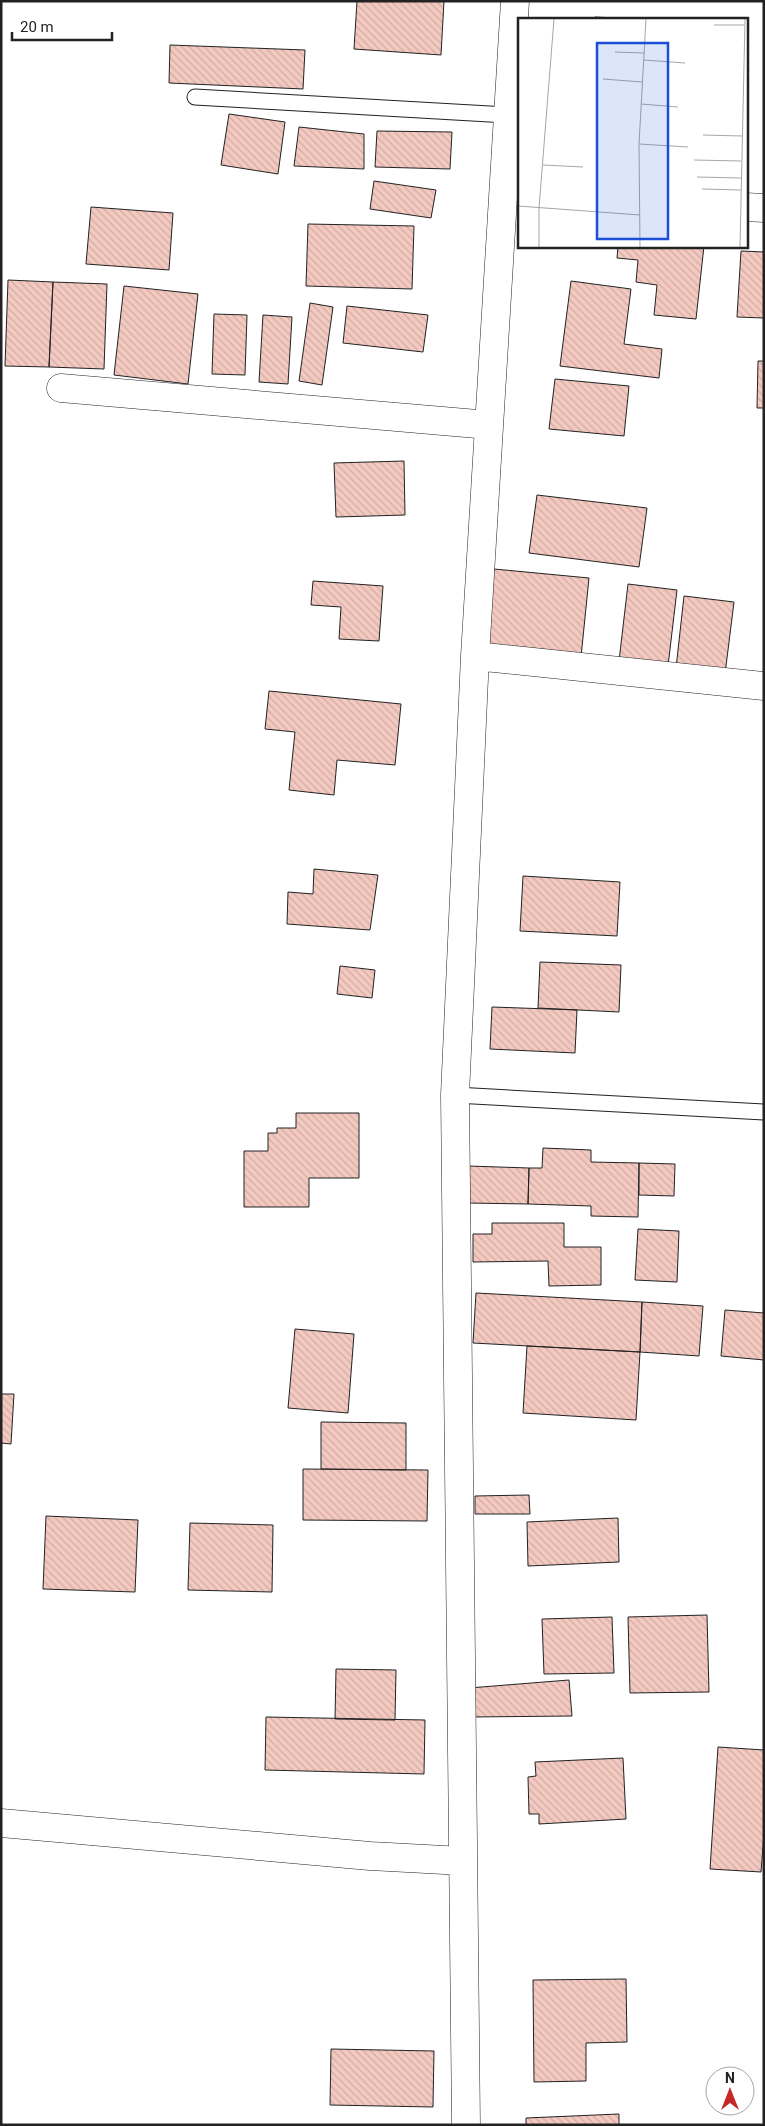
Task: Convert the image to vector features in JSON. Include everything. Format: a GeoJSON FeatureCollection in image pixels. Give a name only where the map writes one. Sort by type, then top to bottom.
{"type":"FeatureCollection","features":[{"type":"Feature","properties":{"kind":"street"},"geometry":{"type":"LineString","coordinates":[[466,2125],[455,1095],[475,656],[489,425],[511,189],[507,115],[514,1]]}},
{"type":"Feature","properties":{"kind":"street"},"geometry":{"type":"LineString","coordinates":[[748,207],[764,208]]}},
{"type":"Feature","properties":{"kind":"street"},"geometry":{"type":"LineString","coordinates":[[61,388],[489,425]]}},
{"type":"Feature","properties":{"kind":"street"},"geometry":{"type":"LineString","coordinates":[[475,656],[764,686]]}},
{"type":"Feature","properties":{"kind":"street"},"geometry":{"type":"LineString","coordinates":[[1,1823],[370,1856],[463,1860]]}},
{"type":"Feature","properties":{"kind":"lane"},"geometry":{"type":"LineString","coordinates":[[195,97],[507,115]]}},
{"type":"Feature","properties":{"kind":"lane"},"geometry":{"type":"LineString","coordinates":[[455,1095],[764,1112]]}},
{"type":"Feature","properties":{"kind":"building"},"geometry":{"type":"Polygon","coordinates":[[[357,1],[444,1],[441,55],[354,49],[357,1]]]}},
{"type":"Feature","properties":{"kind":"building"},"geometry":{"type":"Polygon","coordinates":[[[170,45],[305,50],[303,89],[169,83],[170,45]]]}},
{"type":"Feature","properties":{"kind":"building"},"geometry":{"type":"Polygon","coordinates":[[[229,114],[285,122],[278,174],[221,165],[229,114]]]}},
{"type":"Feature","properties":{"kind":"building"},"geometry":{"type":"Polygon","coordinates":[[[299,127],[364,134],[364,169],[294,166],[299,127]]]}},
{"type":"Feature","properties":{"kind":"building"},"geometry":{"type":"Polygon","coordinates":[[[377,131],[452,132],[450,169],[375,167],[377,131]]]}},
{"type":"Feature","properties":{"kind":"building"},"geometry":{"type":"Polygon","coordinates":[[[374,181],[436,190],[431,218],[370,209],[374,181]]]}},
{"type":"Feature","properties":{"kind":"building"},"geometry":{"type":"Polygon","coordinates":[[[91,207],[173,213],[169,270],[86,264],[91,207]]]}},
{"type":"Feature","properties":{"kind":"building"},"geometry":{"type":"Polygon","coordinates":[[[308,224],[414,226],[412,289],[306,286],[308,224]]]}},
{"type":"Feature","properties":{"kind":"building"},"geometry":{"type":"Polygon","coordinates":[[[618,248],[704,248],[696,319],[654,315],[657,285],[636,282],[638,260],[617,258],[618,248]]]}},
{"type":"Feature","properties":{"kind":"building"},"geometry":{"type":"Polygon","coordinates":[[[741,251],[764,252],[764,318],[737,317],[741,251]]]}},
{"type":"Feature","properties":{"kind":"building"},"geometry":{"type":"Polygon","coordinates":[[[8,280],[53,282],[49,367],[5,366],[8,280]]]}},
{"type":"Feature","properties":{"kind":"building"},"geometry":{"type":"Polygon","coordinates":[[[571,281],[631,289],[624,344],[662,349],[659,378],[560,366],[571,281]]]}},
{"type":"Feature","properties":{"kind":"building"},"geometry":{"type":"Polygon","coordinates":[[[53,282],[107,284],[104,369],[49,367],[53,282]]]}},
{"type":"Feature","properties":{"kind":"building"},"geometry":{"type":"Polygon","coordinates":[[[124,286],[198,294],[188,384],[114,375],[124,286]]]}},
{"type":"Feature","properties":{"kind":"building"},"geometry":{"type":"Polygon","coordinates":[[[310,303],[333,307],[322,385],[299,381],[310,303]]]}},
{"type":"Feature","properties":{"kind":"building"},"geometry":{"type":"Polygon","coordinates":[[[347,306],[428,315],[423,352],[343,343],[347,306]]]}},
{"type":"Feature","properties":{"kind":"building"},"geometry":{"type":"Polygon","coordinates":[[[214,314],[247,315],[245,375],[212,374],[214,314]]]}},
{"type":"Feature","properties":{"kind":"building"},"geometry":{"type":"Polygon","coordinates":[[[263,315],[292,317],[288,384],[259,382],[263,315]]]}},
{"type":"Feature","properties":{"kind":"building"},"geometry":{"type":"Polygon","coordinates":[[[758,361],[764,361],[764,408],[757,408],[758,361]]]}},
{"type":"Feature","properties":{"kind":"building"},"geometry":{"type":"Polygon","coordinates":[[[555,379],[629,386],[624,436],[549,429],[555,379]]]}},
{"type":"Feature","properties":{"kind":"building"},"geometry":{"type":"Polygon","coordinates":[[[404,461],[405,515],[336,517],[334,463],[404,461]]]}},
{"type":"Feature","properties":{"kind":"building"},"geometry":{"type":"Polygon","coordinates":[[[537,495],[647,508],[639,567],[529,553],[537,495]]]}},
{"type":"Feature","properties":{"kind":"building"},"geometry":{"type":"Polygon","coordinates":[[[494,569],[589,578],[581,657],[486,648],[494,569]]]}},
{"type":"Feature","properties":{"kind":"building"},"geometry":{"type":"Polygon","coordinates":[[[313,581],[383,586],[379,641],[339,639],[341,607],[311,605],[313,581]]]}},
{"type":"Feature","properties":{"kind":"building"},"geometry":{"type":"Polygon","coordinates":[[[628,584],[677,590],[668,666],[619,661],[628,584]]]}},
{"type":"Feature","properties":{"kind":"building"},"geometry":{"type":"Polygon","coordinates":[[[684,596],[734,602],[725,674],[676,668],[684,596]]]}},
{"type":"Feature","properties":{"kind":"building"},"geometry":{"type":"Polygon","coordinates":[[[269,691],[401,704],[395,765],[337,760],[334,795],[289,790],[295,732],[265,729],[269,691]]]}},
{"type":"Feature","properties":{"kind":"building"},"geometry":{"type":"Polygon","coordinates":[[[314,869],[378,875],[370,930],[287,924],[288,892],[313,894],[314,869]]]}},
{"type":"Feature","properties":{"kind":"building"},"geometry":{"type":"Polygon","coordinates":[[[523,876],[620,882],[617,936],[520,931],[523,876]]]}},
{"type":"Feature","properties":{"kind":"building"},"geometry":{"type":"Polygon","coordinates":[[[540,962],[621,965],[619,1012],[538,1008],[540,962]]]}},
{"type":"Feature","properties":{"kind":"building"},"geometry":{"type":"Polygon","coordinates":[[[340,966],[375,970],[372,998],[337,994],[340,966]]]}},
{"type":"Feature","properties":{"kind":"building"},"geometry":{"type":"Polygon","coordinates":[[[492,1007],[577,1010],[575,1053],[490,1049],[492,1007]]]}},
{"type":"Feature","properties":{"kind":"building"},"geometry":{"type":"Polygon","coordinates":[[[296,1113],[359,1113],[359,1178],[309,1178],[309,1207],[244,1207],[244,1151],[268,1151],[268,1133],[277,1133],[277,1128],[296,1128],[296,1113]]]}},
{"type":"Feature","properties":{"kind":"building"},"geometry":{"type":"Polygon","coordinates":[[[543,1148],[591,1150],[591,1162],[639,1163],[638,1217],[591,1216],[591,1206],[528,1204],[529,1168],[542,1168],[543,1148]]]}},
{"type":"Feature","properties":{"kind":"building"},"geometry":{"type":"Polygon","coordinates":[[[639,1163],[675,1164],[674,1196],[639,1195],[639,1163]]]}},
{"type":"Feature","properties":{"kind":"building"},"geometry":{"type":"Polygon","coordinates":[[[468,1166],[529,1168],[528,1204],[467,1203],[468,1166]]]}},
{"type":"Feature","properties":{"kind":"building"},"geometry":{"type":"Polygon","coordinates":[[[492,1223],[564,1223],[564,1247],[601,1247],[601,1285],[549,1286],[548,1261],[473,1262],[473,1234],[492,1234],[492,1223]]]}},
{"type":"Feature","properties":{"kind":"building"},"geometry":{"type":"Polygon","coordinates":[[[638,1229],[679,1231],[677,1282],[635,1280],[638,1229]]]}},
{"type":"Feature","properties":{"kind":"building"},"geometry":{"type":"Polygon","coordinates":[[[476,1293],[642,1302],[640,1352],[473,1343],[476,1293]]]}},
{"type":"Feature","properties":{"kind":"building"},"geometry":{"type":"Polygon","coordinates":[[[642,1302],[703,1306],[699,1356],[640,1352],[642,1302]]]}},
{"type":"Feature","properties":{"kind":"building"},"geometry":{"type":"Polygon","coordinates":[[[725,1310],[764,1313],[764,1360],[721,1356],[725,1310]]]}},
{"type":"Feature","properties":{"kind":"building"},"geometry":{"type":"Polygon","coordinates":[[[295,1329],[354,1334],[348,1413],[288,1408],[295,1329]]]}},
{"type":"Feature","properties":{"kind":"building"},"geometry":{"type":"Polygon","coordinates":[[[527,1346],[640,1352],[636,1420],[523,1413],[527,1346]]]}},
{"type":"Feature","properties":{"kind":"building"},"geometry":{"type":"Polygon","coordinates":[[[1,1394],[14,1394],[11,1444],[1,1443],[1,1394]]]}},
{"type":"Feature","properties":{"kind":"building"},"geometry":{"type":"Polygon","coordinates":[[[321,1422],[406,1423],[406,1470],[321,1469],[321,1422]]]}},
{"type":"Feature","properties":{"kind":"building"},"geometry":{"type":"Polygon","coordinates":[[[303,1469],[428,1470],[427,1521],[303,1520],[303,1469]]]}},
{"type":"Feature","properties":{"kind":"building"},"geometry":{"type":"Polygon","coordinates":[[[529,1495],[530,1514],[475,1514],[475,1496],[529,1495]]]}},
{"type":"Feature","properties":{"kind":"building"},"geometry":{"type":"Polygon","coordinates":[[[46,1516],[138,1520],[135,1592],[43,1589],[46,1516]]]}},
{"type":"Feature","properties":{"kind":"building"},"geometry":{"type":"Polygon","coordinates":[[[618,1518],[619,1562],[528,1566],[527,1522],[618,1518]]]}},
{"type":"Feature","properties":{"kind":"building"},"geometry":{"type":"Polygon","coordinates":[[[190,1523],[273,1525],[272,1592],[188,1590],[190,1523]]]}},
{"type":"Feature","properties":{"kind":"building"},"geometry":{"type":"Polygon","coordinates":[[[707,1615],[709,1692],[630,1693],[628,1617],[707,1615]]]}},
{"type":"Feature","properties":{"kind":"building"},"geometry":{"type":"Polygon","coordinates":[[[612,1617],[614,1673],[544,1674],[542,1619],[612,1617]]]}},
{"type":"Feature","properties":{"kind":"building"},"geometry":{"type":"Polygon","coordinates":[[[336,1669],[396,1670],[395,1720],[335,1719],[336,1669]]]}},
{"type":"Feature","properties":{"kind":"building"},"geometry":{"type":"Polygon","coordinates":[[[569,1680],[572,1716],[471,1717],[469,1688],[569,1680]]]}},
{"type":"Feature","properties":{"kind":"building"},"geometry":{"type":"Polygon","coordinates":[[[266,1717],[425,1720],[424,1774],[265,1770],[266,1717]]]}},
{"type":"Feature","properties":{"kind":"building"},"geometry":{"type":"Polygon","coordinates":[[[718,1747],[764,1750],[764,1834],[761,1872],[710,1869],[718,1747]]]}},
{"type":"Feature","properties":{"kind":"building"},"geometry":{"type":"Polygon","coordinates":[[[623,1758],[626,1819],[539,1824],[539,1814],[529,1814],[528,1777],[536,1776],[535,1762],[623,1758]]]}},
{"type":"Feature","properties":{"kind":"building"},"geometry":{"type":"Polygon","coordinates":[[[626,1979],[627,2042],[586,2043],[586,2081],[534,2082],[533,1980],[626,1979]]]}},
{"type":"Feature","properties":{"kind":"building"},"geometry":{"type":"Polygon","coordinates":[[[331,2049],[434,2051],[433,2107],[330,2105],[331,2049]]]}},
{"type":"Feature","properties":{"kind":"building"},"geometry":{"type":"Polygon","coordinates":[[[619,2114],[619,2125],[526,2125],[526,2118],[619,2114]]]}}]}
